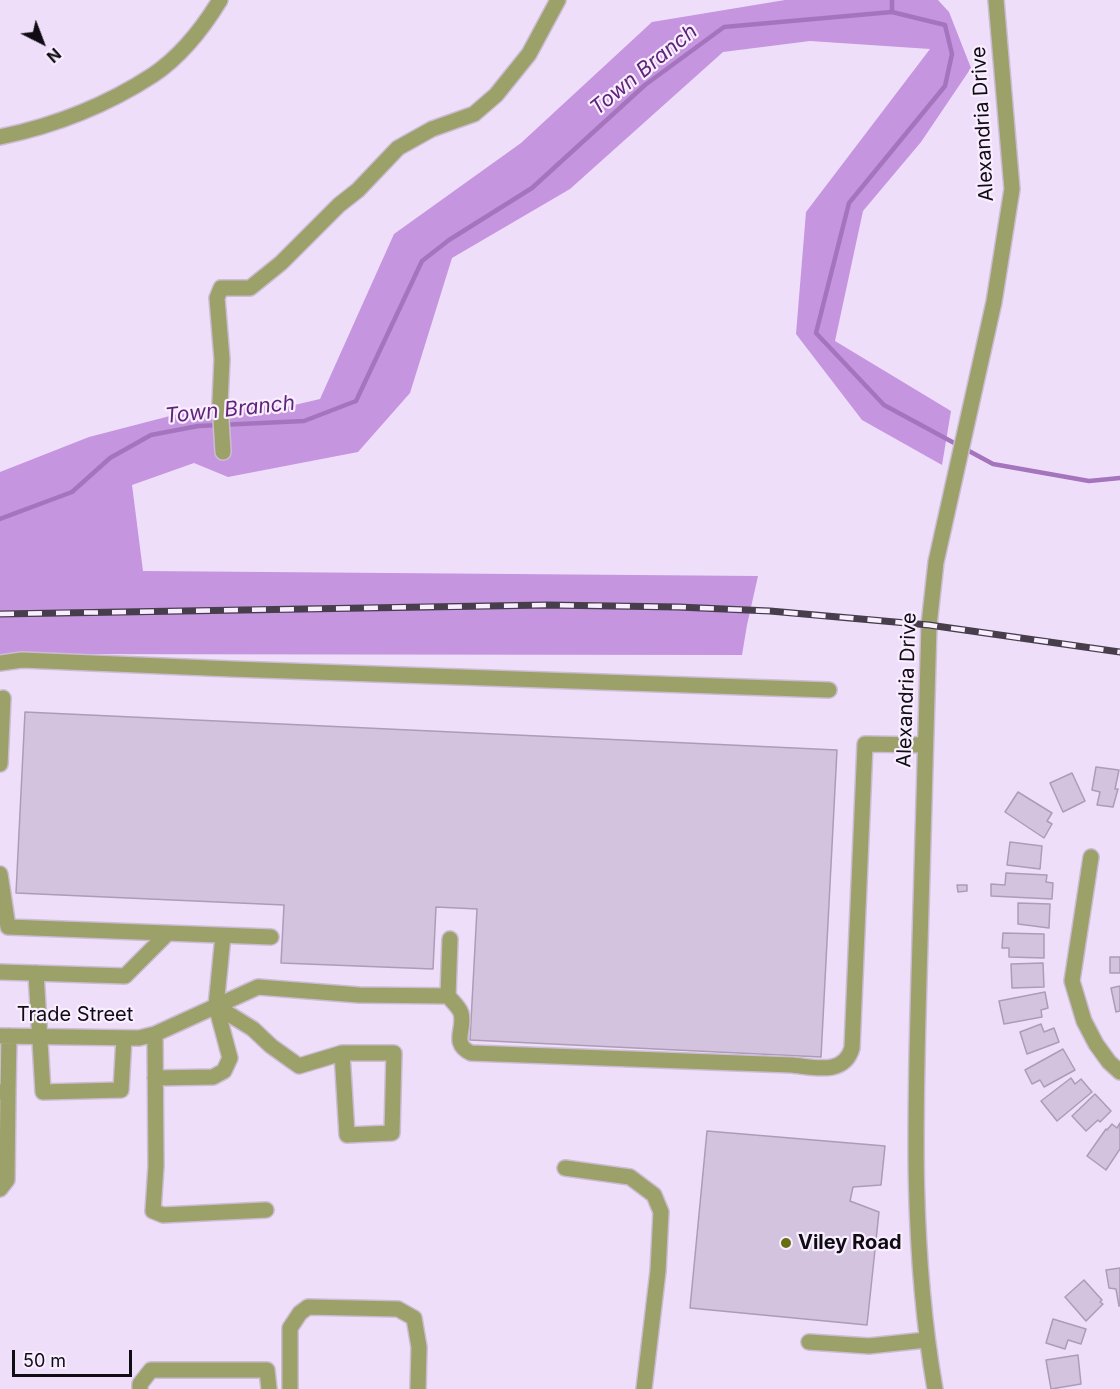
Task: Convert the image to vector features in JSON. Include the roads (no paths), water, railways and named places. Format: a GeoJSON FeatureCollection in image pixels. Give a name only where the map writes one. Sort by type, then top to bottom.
{"type":"FeatureCollection","features":[{"type":"Feature","properties":{"kind":"street"},"geometry":{"type":"LineString","coordinates":[[0,137],[64,120],[154,74],[188,44],[206,24],[220,0]]}},
{"type":"Feature","properties":{"kind":"street"},"geometry":{"type":"LineString","coordinates":[[223,452],[220,403],[222,359],[217,298],[221,288],[250,288],[281,263],[358,190],[398,148],[432,129],[474,114],[496,95],[529,54],[558,0]]}},
{"type":"Feature","properties":{"kind":"street","name":"Alexandria Drive"},"geometry":{"type":"LineString","coordinates":[[935,1389],[926,1340],[916,1219],[915,1122],[929,625],[936,562],[994,302],[1012,189],[996,0]]}},
{"type":"Feature","properties":{"kind":"street"},"geometry":{"type":"LineString","coordinates":[[0,663],[22,660],[830,690]]}},
{"type":"Feature","properties":{"kind":"street"},"geometry":{"type":"LineString","coordinates":[[0,699],[3,698],[0,764]]}},
{"type":"Feature","properties":{"kind":"street"},"geometry":{"type":"LineString","coordinates":[[450,939],[448,996],[461,1013],[460,1043],[464,1050],[471,1053],[792,1065],[828,1069],[843,1063],[850,1056],[852,1048],[865,744],[926,745]]}},
{"type":"Feature","properties":{"kind":"street"},"geometry":{"type":"LineString","coordinates":[[1091,857],[1072,981],[1084,1021],[1096,1044],[1109,1062],[1120,1072]]}},
{"type":"Feature","properties":{"kind":"street"},"geometry":{"type":"LineString","coordinates":[[0,874],[4,927],[271,937]]}},
{"type":"Feature","properties":{"kind":"street"},"geometry":{"type":"LineString","coordinates":[[0,972],[125,976],[167,934]]}},
{"type":"Feature","properties":{"kind":"street"},"geometry":{"type":"LineString","coordinates":[[155,1078],[213,1077],[224,1071],[230,1058],[216,1006],[223,936]]}},
{"type":"Feature","properties":{"kind":"street"},"geometry":{"type":"LineString","coordinates":[[36,973],[43,1092],[121,1090],[124,1038]]}},
{"type":"Feature","properties":{"kind":"street","name":"Trade Street"},"geometry":{"type":"LineString","coordinates":[[5,1036],[139,1038],[155,1034],[258,987],[359,995],[448,996]]}},
{"type":"Feature","properties":{"kind":"street"},"geometry":{"type":"LineString","coordinates":[[216,1006],[253,1029],[271,1047],[299,1066],[342,1053],[394,1053],[392,1133],[347,1135],[342,1053]]}},
{"type":"Feature","properties":{"kind":"street"},"geometry":{"type":"LineString","coordinates":[[155,1034],[156,1166],[153,1211],[163,1215],[266,1210]]}},
{"type":"Feature","properties":{"kind":"street"},"geometry":{"type":"LineString","coordinates":[[0,1189],[7,1180],[5,1036]]}},
{"type":"Feature","properties":{"kind":"street"},"geometry":{"type":"LineString","coordinates":[[565,1168],[630,1177],[654,1196],[661,1212],[658,1271],[644,1389]]}},
{"type":"Feature","properties":{"kind":"street"},"geometry":{"type":"LineString","coordinates":[[290,1389],[290,1328],[300,1313],[308,1307],[398,1309],[414,1318],[419,1347],[418,1389]]}},
{"type":"Feature","properties":{"kind":"street"},"geometry":{"type":"LineString","coordinates":[[809,1342],[869,1346],[926,1340]]}},
{"type":"Feature","properties":{"kind":"street"},"geometry":{"type":"LineString","coordinates":[[140,1389],[140,1384],[151,1370],[267,1370],[268,1389]]}},
{"type":"Feature","properties":{"kind":"waterway"},"geometry":{"type":"LineString","coordinates":[[892,0],[892,12]]}},
{"type":"Feature","properties":{"kind":"waterway","name":"Town Branch"},"geometry":{"type":"LineString","coordinates":[[0,519],[72,492],[110,458],[151,435],[198,426],[304,421],[356,401],[422,261],[449,240],[532,188],[645,85],[724,27],[892,12],[945,25],[952,54],[945,86],[849,203],[816,333],[884,405],[993,464],[1089,481],[1120,478]]}},
{"type":"Feature","properties":{"kind":"railway"},"geometry":{"type":"LineString","coordinates":[[0,614],[547,605],[678,607],[770,611],[929,625],[1120,652]]}},
{"type":"Feature","properties":{"kind":"place","name":"Viley Road"},"geometry":{"type":"Point","coordinates":[786,1243]}}]}
